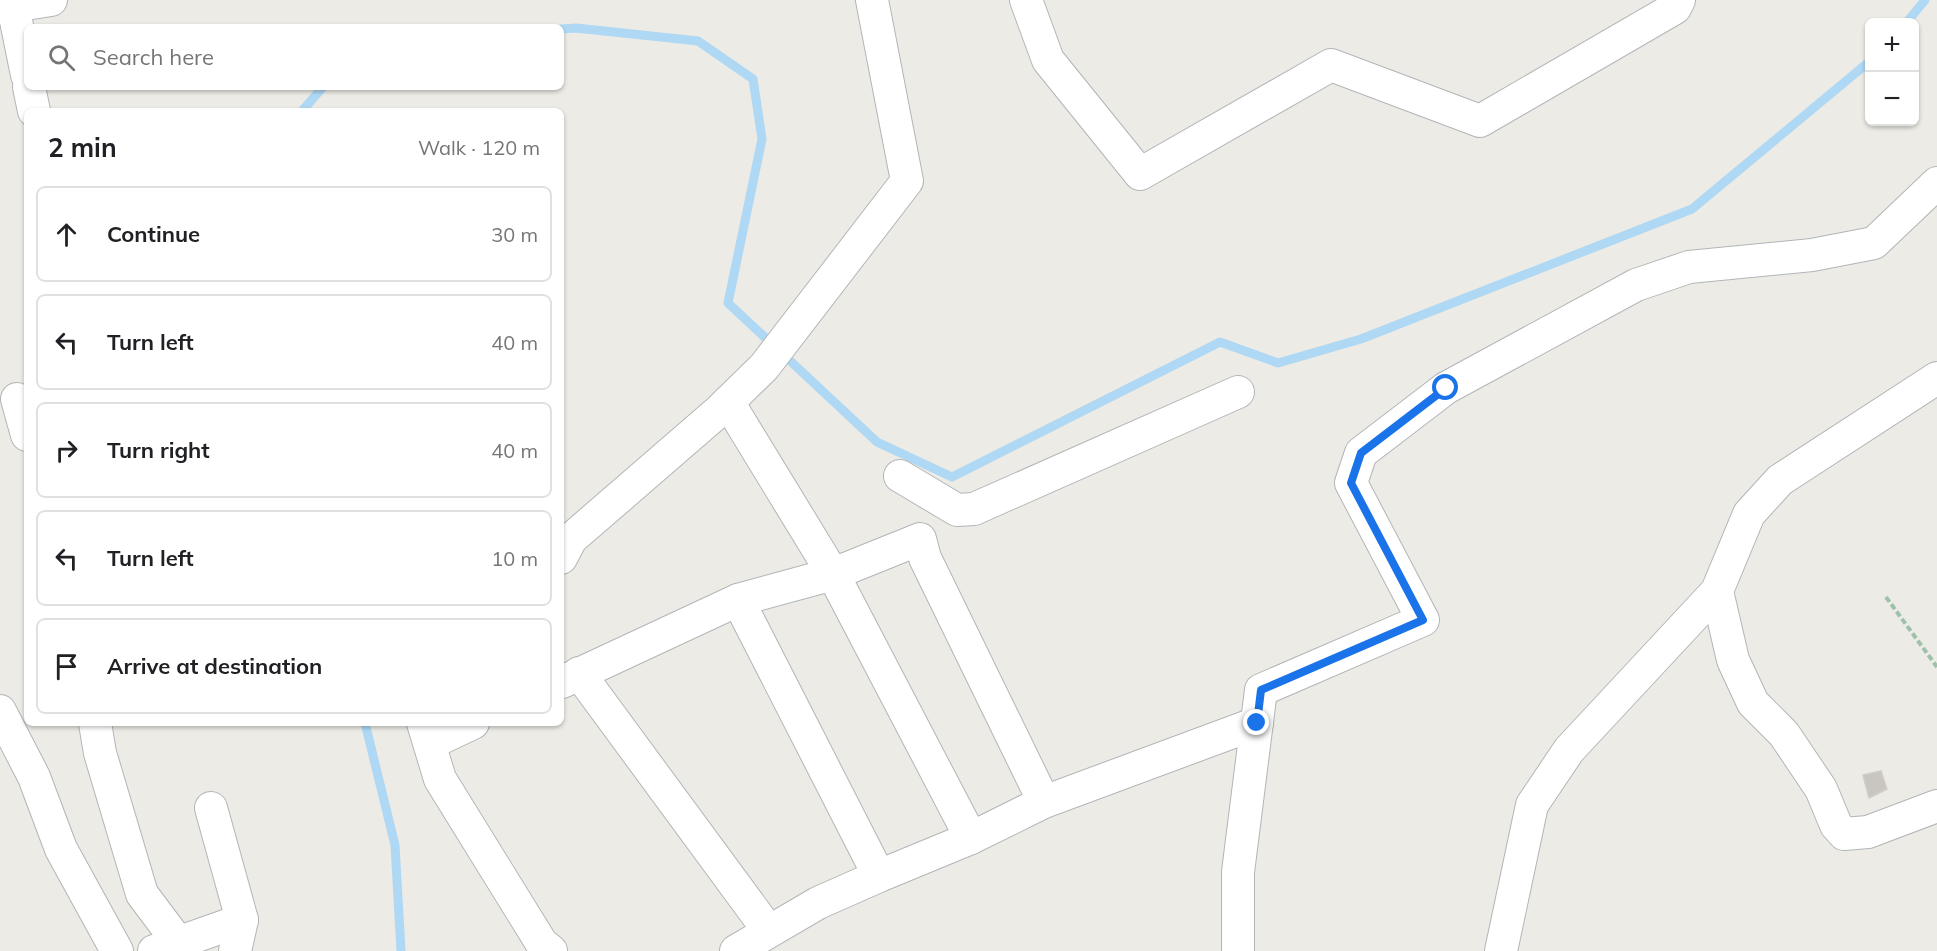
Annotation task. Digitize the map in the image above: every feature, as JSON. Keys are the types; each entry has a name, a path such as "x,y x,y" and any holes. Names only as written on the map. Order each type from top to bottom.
{"street":[{"path":"24,65 6,7 51,0"},
{"path":"564,552 571,539 728,402 764,367 907,181 872,0"},
{"path":"1026,0 1048,60 1140,174 1331,64 1480,121 1675,8 1679,0"},
{"path":"30,90 33,108"},
{"path":"1238,951 1238,872 1261,690 1423,620 1351,483 1361,453 1446,388 1636,285 1689,267 1812,255 1874,243 1937,183"},
{"path":"1501,951 1532,805 1569,750 1717,591 1749,514 1780,480 1937,378"},
{"path":"900,476 957,510 974,509 1238,393"},
{"path":"728,402 833,574 971,838"},
{"path":"768,930 570,678 738,600 833,574 920,539 957,510"},
{"path":"920,539 925,558 1044,802"},
{"path":"1717,591 1733,660 1753,703 1784,734 1821,789 1836,825 1844,834 1868,832 1937,806"},
{"path":"738,600 879,876"},
{"path":"0,711 34,777 61,849 117,951"},
{"path":"736,951 768,930 818,903 971,838 1044,802 1257,723"},
{"path":"96,726 100,753 142,894 166,947 242,920"},
{"path":"459,726 427,733 440,779 542,944 550,951"},
{"path":"211,808 242,920 235,951"}],"path":[{"path":"1886,597 1935,661 1937,667"}],"building":[{"path":"1881,771 1887,789 1869,798 1863,775"}],"waterway":[{"path":"1910,18 1925,0"},
{"path":"564,29 576,28 698,41 753,79 762,139 728,303 877,442 952,477 1220,342 1278,363 1361,339 1692,209 1865,65"},
{"path":"305,108 320,90"},
{"path":"366,726 395,845 401,951"}],"route":[{"path":"1257,723 1261,690 1423,620 1351,483 1361,453 1446,388"}]}
